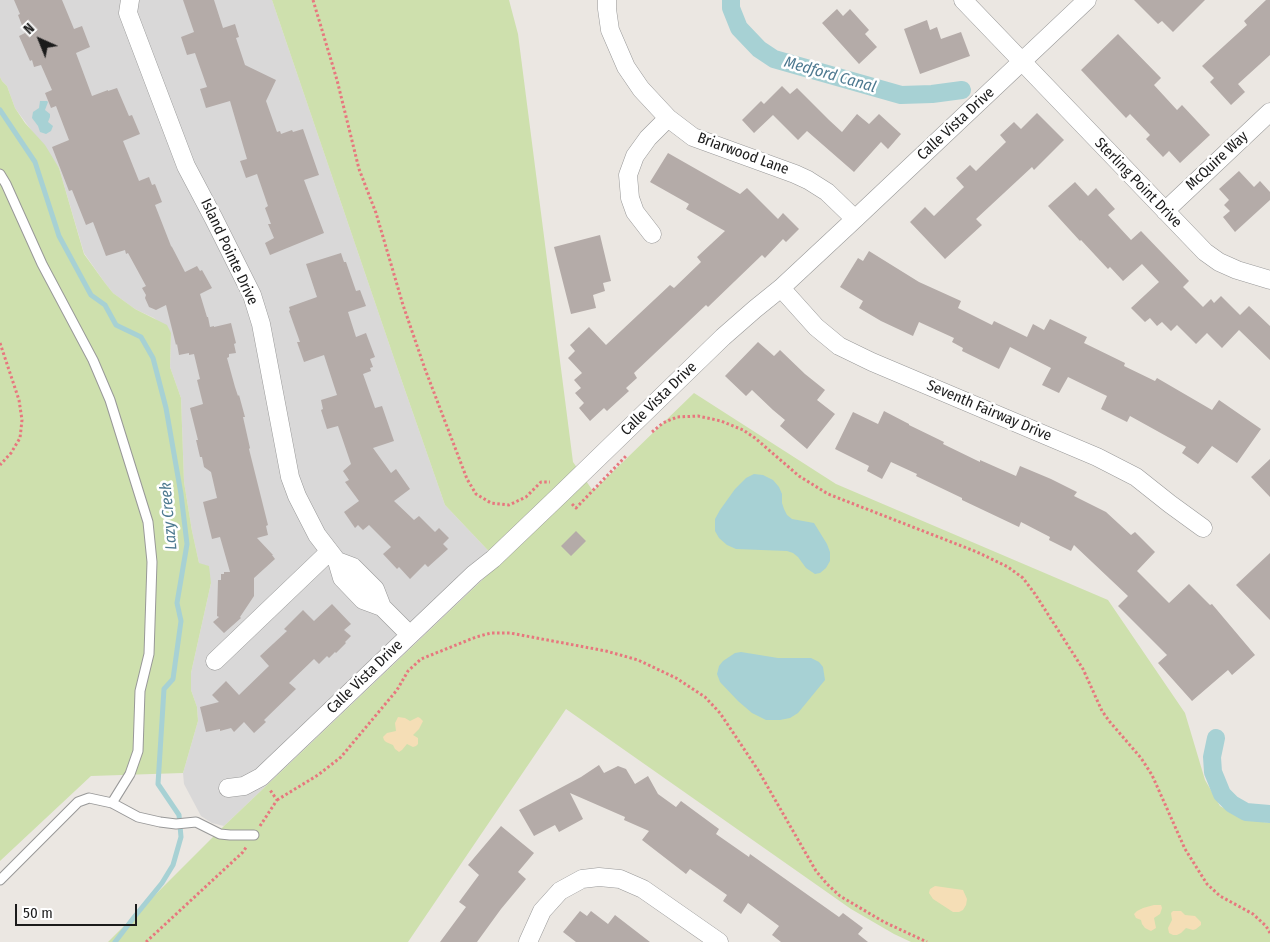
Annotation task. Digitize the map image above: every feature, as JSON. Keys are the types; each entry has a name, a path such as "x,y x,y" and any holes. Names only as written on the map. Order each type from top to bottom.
{"street":[{"name":"Island Pointe Drive","path":"114,0 129,6 186,166 252,295 261,324 290,477 306,516 333,557 353,567 363,577 374,589 382,607 410,635"},
{"name":"Briarwood Lane","path":"607,0 610,30 626,68 641,89 668,118 693,137 808,180 827,192 855,219"},
{"name":"Sterling Point Drive","path":"963,0 1206,252 1219,262 1237,270 1270,280"},
{"name":"Calle Vista Drive","path":"228,788 244,786 261,777 474,574 493,559 562,494 724,337 855,219 1087,0"},
{"name":"McQuire Way","path":"1165,211 1270,112"},
{"path":"652,234 635,212 630,198 628,175 635,156 648,138 668,118"},
{"name":"Seventh Fairway Drive","path":"780,288 816,327 839,346 872,362 1097,457 1136,477 1203,528"},
{"path":"215,661 333,557"},
{"path":"528,942 542,911 560,890 582,879 599,877 620,879 643,889 720,942"}],"lane":[{"path":"0,174 42,264 93,360 110,400 148,522 152,562 149,654 140,691 138,751 130,774 112,803"},
{"path":"0,880 78,802 90,798 112,803 138,817 160,822 186,824 196,822 220,834 254,835"}],"path":[{"path":"312,0 337,80 359,169 376,213 403,305 467,479 476,494 490,504 509,505 526,497 542,482 549,481 576,508 628,455"},
{"path":"0,343 19,400 22,420 20,438 11,453 0,465"},
{"path":"648,435 663,423 677,417 698,416 721,420 755,438 799,476 828,494 977,552 1023,578 1083,669 1102,711 1141,758 1152,775 1185,849 1207,884 1220,896 1253,914 1270,932"},
{"path":"146,942 243,852 277,800 318,775 341,757 397,690 408,671 421,660 476,636 491,633 510,633 606,651 638,660 676,678 705,697 720,713 752,762 816,871 827,884 840,896 884,922 927,942"},
{"path":"261,777 277,800"}],"shaded area":[{"path":"0,0 272,0 445,505 500,563 224,826 212,823 201,816 184,784 183,773 198,721 197,707 191,690 191,673 211,583 199,563 184,482 181,398 170,367 171,333 154,318 135,309 113,293 84,253 59,168 15,108 7,86 0,77"}],"green space":[{"path":"272,0 509,0 518,34 573,462 593,491 694,393 836,484 1108,600 1185,713 1205,780 1220,806 1243,819 1270,823 1270,942 911,942 851,909 566,709 408,942 108,942 224,826 500,563 445,505"},
{"path":"0,77 7,86 15,108 25,123 45,145 59,168 84,254 113,293 135,309 167,325 171,333 170,367 181,398 184,482 199,563 209,566 211,583 191,673 191,690 197,707 198,721 183,773 91,776 0,861"}],"sand":[{"path":"398,717 410,721 418,717 423,721 413,735 418,738 418,744 413,747 407,744 399,752 393,745 386,742 383,737 387,733 396,731 395,723"},
{"path":"935,886 963,890 967,899 963,910 953,912 933,899 929,893 930,889"},
{"path":"1161,905 1162,908 1160,914 1154,918 1156,928 1151,931 1145,928 1141,920 1136,918 1134,914 1143,908"},
{"path":"1173,911 1181,911 1185,915 1195,916 1201,922 1201,925 1193,930 1186,928 1177,935 1169,933 1168,928 1172,920 1171,913"}],"water":[{"path":"40,101 48,102 45,110 50,114 48,122 53,126 51,131 46,134 40,132 32,118 33,112 39,108"},
{"path":"754,474 763,475 773,480 779,487 782,494 782,503 787,515 792,519 814,523 830,552 830,561 820,573 815,574 806,568 793,553 787,551 736,549 727,545 719,538 715,531 715,519 735,489 746,478"},
{"path":"741,652 778,658 811,658 819,662 823,667 825,680 798,713 790,718 766,720 752,713 738,701 720,682 717,674 719,666 723,661 735,653"}],"building":[{"path":"14,0 62,0 74,29 82,26 90,47 76,53 92,96 117,88 129,116 132,115 140,134 123,141 139,181 149,177 152,185 155,184 162,202 155,205 171,246 185,272 197,266 200,271 202,270 212,288 200,294 210,327 231,323 236,343 234,344 236,353 229,354 227,358 245,417 243,417 249,449 268,525 266,526 268,535 257,538 275,559 254,578 254,596 241,618 224,633 213,622 219,617 217,616 218,580 221,580 221,574 224,574 224,572 230,572 220,537 212,539 203,502 217,498 211,472 204,467 202,457 200,457 190,408 203,404 197,380 200,379 194,354 179,355 166,305 156,310 149,307 142,288 146,286 128,253 126,254 125,250 106,256 93,222 86,225 72,190 69,191 52,147 69,140 56,106 51,108 45,93 52,90 41,65 34,67 19,36 25,33"},
{"path":"183,0 214,0 223,28 235,24 239,37 236,38 245,65 276,80 266,101 277,132 280,131 281,134 303,129 319,175 304,180 324,233 270,255 265,243 274,238 268,224 271,224 265,208 268,206 257,174 246,178 240,161 247,159 230,101 206,108 200,89 207,87 195,53 187,55 181,37 194,32"},
{"path":"1134,0 1205,0 1173,32 1162,21 1158,24"},
{"path":"1266,0 1270,0 1270,55 1238,84 1245,92 1231,105 1210,82 1214,78 1202,66 1247,25 1244,21"},
{"path":"837,9 843,16 850,9 869,30 865,34 877,47 859,64 822,23"},
{"path":"927,20 930,30 937,27 941,39 961,32 970,56 920,74 904,29"},
{"path":"1118,34 1161,78 1154,85 1177,110 1182,105 1210,135 1180,163 1169,151 1163,157 1146,139 1150,135 1130,114 1126,118 1081,70"},
{"path":"782,86 790,94 797,88 842,132 857,114 869,124 879,114 901,134 888,149 881,142 854,172 807,131 798,140 773,115 754,133 742,120 761,101 764,104"},
{"path":"1037,113 1064,140 1034,170 1032,167 976,219 982,225 945,259 910,222 925,207 934,216 964,187 956,178 970,165 976,171 1006,142 1000,135 1014,122 1021,129"},
{"path":"668,153 740,194 747,188 778,219 783,213 799,229 786,242 783,239 765,258 762,255 708,307 706,305 634,373 637,378 626,388 629,391 607,411 604,408 590,421 579,408 584,403 575,393 581,388 574,380 582,373 568,358 575,351 570,345 589,327 606,345 670,285 674,288 701,262 697,257 725,231 686,209 689,204 650,182"},
{"path":"1239,171 1254,187 1260,181 1270,192 1270,200 1235,232 1223,217 1230,211 1224,205 1229,200 1219,189"},
{"path":"1075,182 1088,196 1096,188 1115,209 1108,215 1131,240 1141,231 1189,281 1183,287 1203,307 1211,299 1214,303 1221,296 1240,315 1249,306 1270,326 1270,360 1239,330 1222,348 1207,333 1196,344 1177,325 1171,331 1162,322 1157,326 1150,318 1145,322 1131,308 1159,282 1142,264 1123,281 1080,241 1048,206"},
{"path":"600,235 611,281 603,283 605,291 593,295 596,308 571,314 554,247"},
{"path":"869,251 919,282 961,301 958,308 992,325 994,321 1027,337 1033,324 1044,330 1050,319 1087,337 1084,343 1125,363 1124,366 1155,381 1157,378 1212,410 1219,400 1261,429 1237,463 1212,446 1198,464 1182,453 1186,447 1130,416 1127,422 1101,409 1107,396 1068,377 1059,393 1042,385 1051,368 1010,347 999,369 962,351 963,348 952,342 954,338 919,322 913,336 859,308 863,301 840,287 858,258 863,261"},
{"path":"341,253 356,291 360,290 366,306 348,312 356,337 366,333 375,357 370,359 373,367 370,368 371,371 363,374 375,408 382,406 394,441 373,448 391,473 396,469 410,489 394,501 414,520 419,516 435,532 439,528 449,538 443,544 448,549 428,567 425,564 410,579 383,554 391,547 369,525 363,530 358,525 355,528 344,512 359,501 345,482 349,480 343,471 351,464 338,426 327,429 321,410 323,409 321,400 337,395 324,355 304,362 297,342 300,342 289,311 289,307 317,297 306,264"},
{"path":"758,342 774,356 780,350 825,390 817,400 835,414 807,449 780,426 785,420 752,390 746,396 725,376"},
{"path":"884,411 980,462 980,460 1016,476 1020,466 1077,492 1074,496 1106,512 1131,535 1135,532 1155,552 1137,571 1169,603 1189,584 1210,605 1212,604 1255,655 1232,675 1228,670 1192,701 1158,663 1167,655 1118,606 1128,596 1074,545 1071,551 1049,540 1050,537 1021,522 1019,527 962,500 962,498 891,462 882,479 867,471 869,466 835,449 853,412 878,424"},
{"path":"1270,459 1270,497 1251,477"},
{"path":"576,531 586,541 571,556 561,546"},
{"path":"1270,553 1270,620 1236,585"},
{"path":"332,604 351,624 344,630 351,636 346,643 336,653 329,658 327,656 319,664 314,659 289,683 296,689 264,720 266,722 254,733 244,722 234,732 231,728 206,732 200,707 219,702 212,695 226,681 239,695 269,666 260,656 287,631 284,629 303,610 314,621"},
{"path":"599,765 604,773 618,766 626,769 635,784 648,776 658,794 676,807 681,801 719,829 716,834 749,857 750,854 839,917 843,913 863,928 858,934 868,942 781,942 772,935 779,926 748,903 741,914 723,901 727,895 690,869 686,874 642,840 649,831 624,820 625,817 570,793 583,819 559,832 555,825 534,836 519,810 581,777"},
{"path":"501,826 534,853 518,872 526,879 477,942 440,942 466,907 459,902 479,875 468,865"},
{"path":"580,911 587,916 591,911 608,924 615,915 650,942 576,942 563,932"}],"waterway":[{"name":"Medford Canal","path":"731,0 731,8 739,28 759,49 774,59 901,95 932,94 962,90"},
{"name":"Lazy Creek","path":"0,110 35,162 59,236 91,295 105,305 116,325 141,337 153,358 166,408 181,494 187,544 177,603 181,621 173,679 164,689 158,784 179,815 181,837 173,865 162,883 115,942"},
{"name":"Medford Canal","path":"1216,738 1212,757 1213,772 1222,794 1232,804 1246,812 1270,814"}]}
